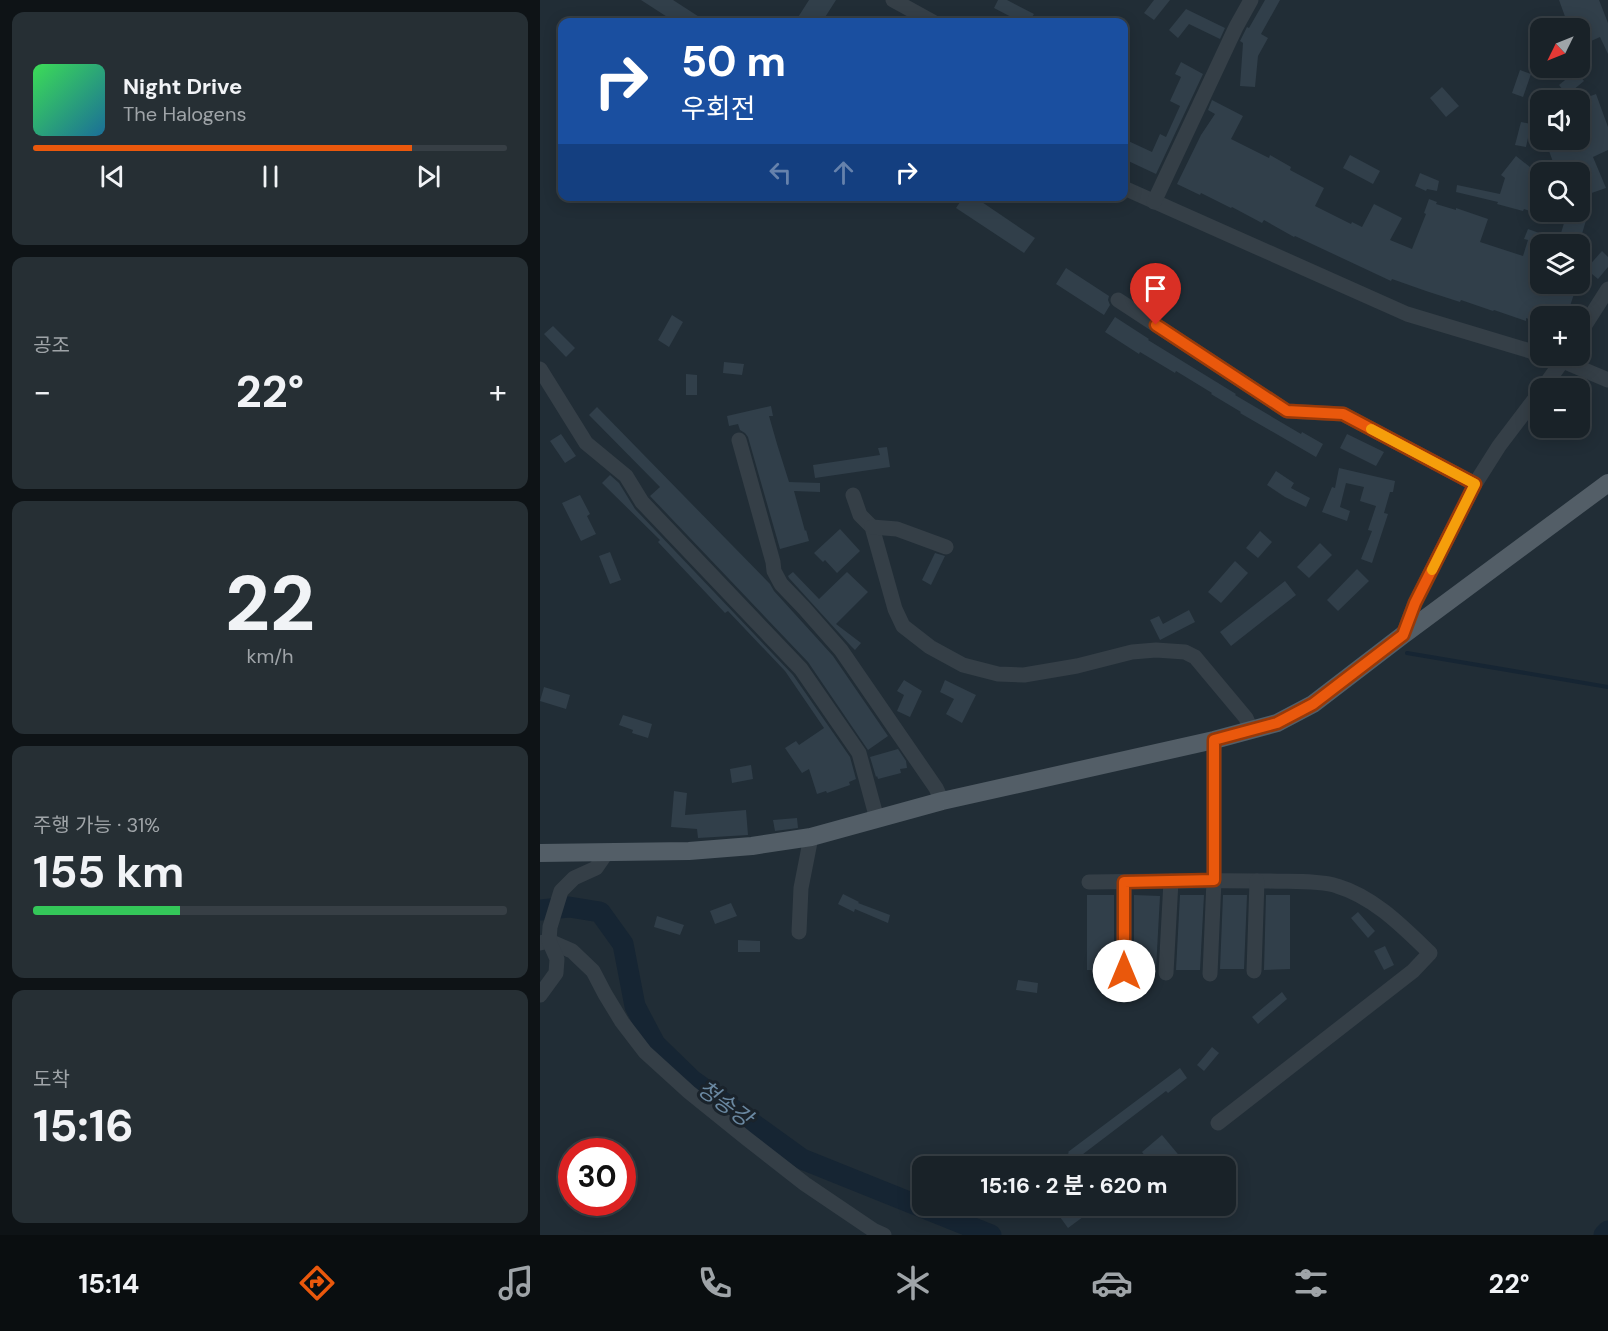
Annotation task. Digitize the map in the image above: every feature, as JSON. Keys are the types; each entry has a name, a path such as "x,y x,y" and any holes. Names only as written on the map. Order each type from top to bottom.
{"main road":[{"path":"540,853 689,851 752,846 811,837 942,801 1214,740 1277,723 1313,704 1608,483"}],"street":[{"path":"893,0 926,18"},
{"path":"1154,202 1236,27 1251,0"},
{"path":"1128,190 1407,314 1530,351"},
{"path":"1590,317 1608,289"},
{"path":"1118,300 1287,411 1343,414 1475,484"},
{"path":"1580,366 1608,380"},
{"path":"540,369 586,443 626,476 642,502 801,669 859,753 877,819"},
{"path":"1403,635 1415,603 1475,484 1498,446 1530,405"},
{"path":"739,440 774,570 781,584 840,650 906,743 942,801"},
{"path":"853,495 860,515 872,527 895,609 903,626 930,647 963,665 998,674 1024,675 1077,666 1132,652 1156,650 1185,652 1195,657 1246,718 1251,730"},
{"path":"872,527 897,529 946,547"},
{"path":"1210,974 1214,880 1214,740"},
{"path":"799,932 801,888 811,837"},
{"path":"545,942 561,891 574,878 596,868 607,852"},
{"path":"1089,882 1214,880 1336,885 1358,895 1394,920 1430,953 1413,971 1218,1123"},
{"path":"1166,973 1171,881"},
{"path":"1254,972 1257,881"},
{"path":"1124,882 1124,971"},
{"path":"540,995 556,973 557,959 545,942"},
{"path":"545,942 572,951 593,970 622,1022 645,1052 689,1092 805,1184 884,1235"}],"building":[{"path":"641,0 673,0 701,18 669,18"},
{"path":"809,0 836,0 825,18 798,18"},
{"path":"998,0 1007,0 1034,14 1032,18 1013,18 994,8"},
{"path":"1154,0 1170,0 1154,20 1144,13"},
{"path":"1265,0 1280,0 1261,34 1268,38 1258,56 1255,87 1240,86 1243,43 1240,41"},
{"path":"1559,0 1599,0 1608,23 1608,54 1600,37 1590,42 1590,18 1566,18"},
{"path":"1186,9 1225,28 1220,39 1189,24 1178,38 1169,30"},
{"path":"1181,62 1203,74 1156,174 1128,161 1128,141 1152,152 1160,134 1166,137 1180,106 1170,101 1181,77 1175,74"},
{"path":"1520,70 1530,74 1523,97 1512,93"},
{"path":"1568,78 1582,78 1584,81 1573,90 1563,90 1559,85"},
{"path":"1442,87 1459,106 1446,117 1430,98"},
{"path":"1596,94 1608,127 1608,150 1593,157 1606,188 1590,194 1590,162 1553,162 1549,151 1590,150 1590,96"},
{"path":"1212,100 1243,116 1231,139 1269,158 1270,155 1291,167 1290,170 1324,188 1315,206 1362,227 1374,204 1402,218 1390,240 1412,249 1426,214 1424,213 1429,199 1437,202 1436,204 1488,219 1480,242 1523,256 1528,240 1524,239 1528,229 1542,234 1530,234 1530,294 1574,294 1570,306 1530,306 1530,319 1526,318 1526,321 1392,279 1391,281 1294,237 1264,220 1262,223 1232,207 1177,184 1201,135 1215,114 1208,110"},
{"path":"1521,122 1530,124 1526,147 1515,145"},
{"path":"1350,155 1380,171 1373,184 1343,168"},
{"path":"1516,156 1530,167 1530,211 1456,192 1457,185 1500,194 1505,178 1501,175"},
{"path":"1420,173 1439,181 1437,191 1427,189 1426,191 1415,186"},
{"path":"961,201 980,201 1035,238 1024,253 956,208"},
{"path":"1561,222 1586,222 1582,234 1561,234 1564,223"},
{"path":"1602,251 1608,257 1608,267 1598,279 1590,272 1590,264"},
{"path":"1066,268 1109,296 1110,305 1104,315 1056,284"},
{"path":"672,315 683,322 669,347 658,340"},
{"path":"1115,317 1235,395 1301,434 1302,432 1323,444 1316,457 1240,413 1176,371 1175,373 1140,352 1139,354 1105,332"},
{"path":"553,326 575,348 566,357 544,334"},
{"path":"724,362 744,364 742,375 723,373"},
{"path":"686,374 697,375 697,395 686,395"},
{"path":"771,406 773,416 769,416 789,482 820,483 820,492 794,491 809,541 780,549 748,437 740,430 738,424 729,426 727,416"},
{"path":"597,407 770,584 833,656 888,736 868,750 808,662 650,496 660,487 589,415"},
{"path":"561,434 576,456 565,463 550,441"},
{"path":"1347,434 1384,452 1376,466 1340,448"},
{"path":"887,447 890,467 815,478 813,465 880,455 878,448"},
{"path":"1339,468 1395,481 1384,513 1388,514 1372,563 1361,559 1372,531 1368,530 1376,506 1360,501 1364,487 1346,483 1340,507 1350,511 1347,521 1322,512 1332,487 1335,488"},
{"path":"1276,471 1294,483 1291,488 1310,498 1306,507 1267,485"},
{"path":"610,475 619,483 635,509 793,675 850,757 856,779 849,782 850,785 817,794 809,769 802,773 785,748 796,741 799,745 824,728 785,671 728,611 725,613 658,542 660,540 602,483"},
{"path":"580,495 590,514 587,516 596,534 581,541 562,503"},
{"path":"840,529 860,551 837,573 825,560 823,562 814,553"},
{"path":"1260,531 1272,542 1258,558 1246,548"},
{"path":"1320,543 1332,555 1309,578 1297,567"},
{"path":"610,552 621,580 610,584 599,556"},
{"path":"935,553 945,556 931,585 922,580"},
{"path":"1235,561 1248,573 1221,603 1208,592"},
{"path":"1357,569 1369,581 1338,611 1327,600"},
{"path":"793,572 819,599 847,572 868,592 836,624 861,643 855,650 789,578 788,576"},
{"path":"1285,581 1296,595 1231,646 1220,632"},
{"path":"1189,610 1195,622 1160,640 1150,620 1159,616 1163,624"},
{"path":"904,680 922,691 910,717 897,711 904,695 897,691"},
{"path":"945,680 976,695 962,723 946,714 954,699 940,692"},
{"path":"544,687 570,695 566,709 540,701"},
{"path":"623,715 652,724 648,738 632,733 633,730 619,725"},
{"path":"898,749 906,761 907,768 900,769 901,773 878,779 870,757"},
{"path":"751,765 753,779 732,783 730,769"},
{"path":"674,791 687,793 685,815 746,810 748,835 698,838 697,829 671,827"},
{"path":"797,818 798,828 775,831 773,820"},
{"path":"843,894 858,903 890,915 888,923 838,904"},
{"path":"1087,895 1114,895 1114,970 1087,970"},
{"path":"1134,895 1160,896 1156,969 1134,969"},
{"path":"1180,895 1204,895 1200,970 1176,970"},
{"path":"1223,895 1247,895 1244,969 1220,969"},
{"path":"1266,895 1290,895 1290,969 1264,970"},
{"path":"731,903 737,916 715,924 710,911"},
{"path":"1358,912 1375,931 1368,938 1351,918"},
{"path":"657,916 684,925 680,935 654,927"},
{"path":"738,940 760,941 760,952 738,952"},
{"path":"1385,946 1394,965 1384,970 1374,951"},
{"path":"1018,980 1038,983 1037,993 1016,990"},
{"path":"1282,992 1287,999 1258,1024 1252,1017"},
{"path":"1212,1047 1219,1053 1204,1071 1197,1065"},
{"path":"1180,1068 1187,1078 1168,1093 1166,1091 1080,1156 1064,1156"},
{"path":"1162,1135 1180,1156 1145,1156 1142,1152"},
{"path":"1059,1216 1084,1216 1068,1228"}],"waterway":[{"path":"1407,653 1608,687"},
{"name":"청송강","path":"540,910 569,907 600,912 623,944 635,1006 655,1044 692,1080 802,1159 991,1235"},
{"name":"청송강","path":"1604,1235 1608,1231"}],"slow traffic":[{"path":"1371,429 1475,484 1432,570"}],"route":[{"path":"1124,971 1124,882 1214,880 1214,740 1277,723 1313,704 1403,635 1415,603 1475,484 1343,414 1287,411 1156,325"}]}
